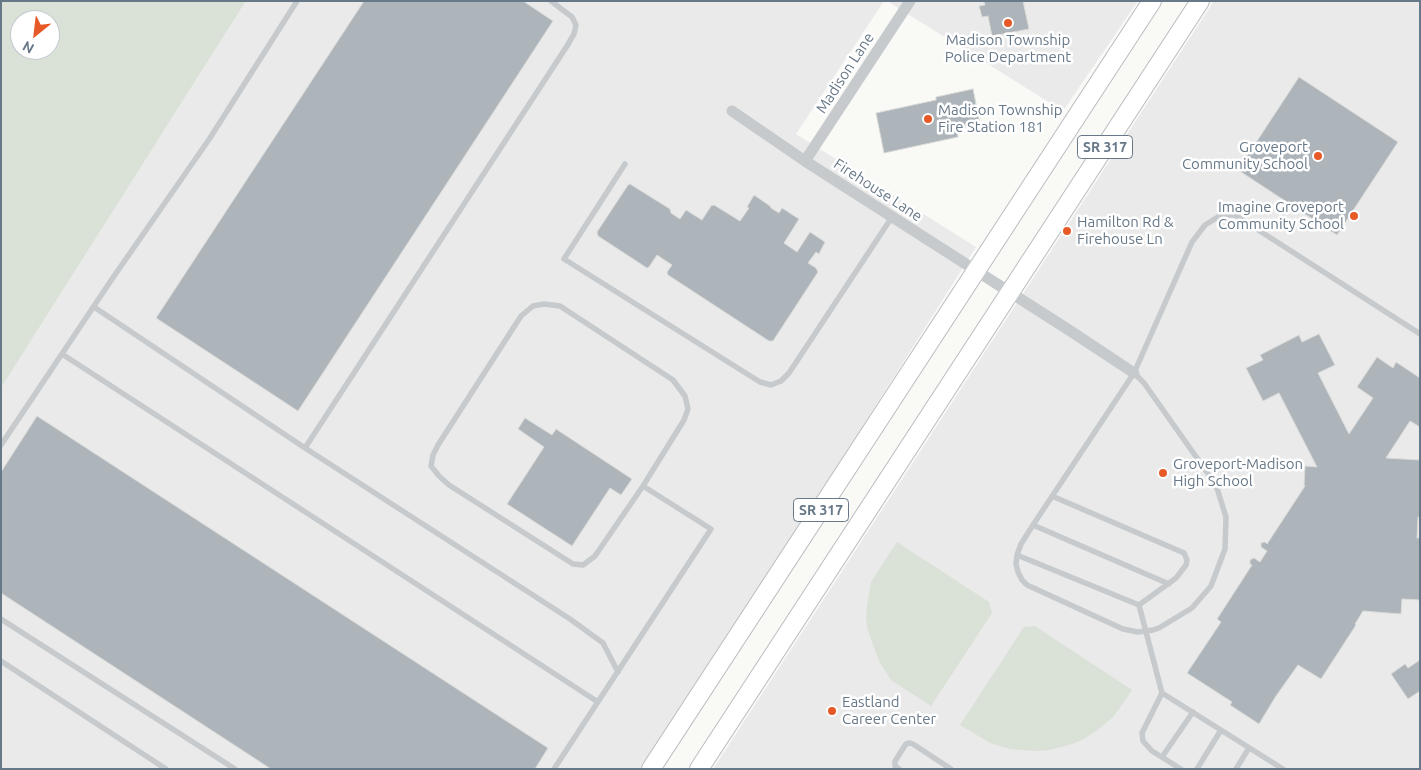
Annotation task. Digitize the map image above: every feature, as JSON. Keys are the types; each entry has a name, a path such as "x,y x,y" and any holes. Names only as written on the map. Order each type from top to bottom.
{"main road":[{"name":"SR 317","path":"651,769 1152,1"},
{"name":"SR 317","path":"699,769 1200,1"}],"street":[{"name":"Madison Lane","path":"805,160 910,1"},
{"name":"Firehouse Lane","path":"732,111 1134,373"}],"lane":[{"path":"1,445 210,138 296,1"},
{"path":"305,448 574,34 576,25 572,17 551,1"},
{"path":"625,164 564,258 760,382 771,385 781,381 789,373 892,217"},
{"path":"1134,373 1144,382 1216,484 1226,517 1225,550 1211,586 1192,608 1159,628 1145,631 1123,629 1027,585 1018,572 1016,564 1017,555 1021,544 1033,525 1134,373 1192,242 1205,225 1221,215 1235,215 1420,334"},
{"path":"544,304 560,306 673,380 685,396 688,410 684,420 643,486 595,556 583,565 573,564 449,485 431,466 438,444 521,316 533,306 544,304"},
{"path":"94,307 305,448 570,619 602,643 618,672"},
{"path":"62,354 598,702"},
{"path":"554,769 711,530 643,486"},
{"path":"1052,496 1184,553 1187,557 1186,565 1176,578 1139,605"},
{"path":"1033,525 1169,584"},
{"path":"1017,555 1139,605"},
{"path":"1139,605 1162,692 1142,733 1143,741 1152,751 1180,769"},
{"path":"1,619 235,769"},
{"path":"1,661 166,769"},
{"path":"1162,692 1279,768"},
{"path":"1162,757 1193,712"},
{"path":"1197,769 1221,730"},
{"path":"899,769 895,766 895,761 906,744 910,743 951,769"},
{"path":"1236,769 1250,748"}],"shaded area":[{"path":"1,1 246,1 1,388"},
{"path":"246,1 884,1 796,134 976,247 646,769 1,769 1,388"},
{"path":"887,1 1138,1 1063,111"},
{"name":"Groveport-Madison High School","path":"1214,1 1420,1 1420,769 713,769"},
{"path":"897,542 989,602 992,613 931,706 891,680 879,661 868,631 866,618 871,582"},
{"path":"1035,626 1132,690 1113,717 1084,739 1050,750 1010,749 990,743 960,725 1024,627"}],"building":[{"path":"364,1 523,1 553,21 298,411 156,318"},
{"name":"Madison Township Police Department","path":"984,1 1023,1 1029,29 992,36 988,16 982,17 979,6 985,5"},
{"name":"Groveport Community School","path":"1299,77 1398,142 1337,235 1238,170"},
{"name":"Madison Township Fire Station 181","path":"973,89 980,124 957,129 958,137 884,153 876,113 936,100 936,97"},
{"path":"630,184 670,209 671,213 680,219 686,210 702,220 711,206 714,205 740,221 749,208 747,207 754,195 779,213 782,208 799,219 784,243 797,252 810,232 825,242 819,254 816,252 808,263 816,268 818,272 773,341 769,341 668,275 667,272 672,265 657,255 647,268 598,236 597,232"},
{"path":"1319,334 1335,365 1318,373 1349,434 1373,398 1357,387 1377,357 1393,368 1396,362 1420,378 1420,427 1410,421 1386,458 1420,460 1420,517 1418,517 1417,538 1420,538 1420,600 1402,599 1401,614 1363,611 1321,679 1298,665 1259,724 1230,705 1232,702 1187,673 1221,622 1217,619 1252,565 1250,560 1254,558 1260,562 1267,551 1261,547 1261,543 1265,542 1267,544 1305,486 1305,466 1317,467 1279,393 1263,401 1246,368 1263,360 1260,355 1299,335 1302,342"},
{"path":"37,416 548,748 535,769 271,769 1,593 1,472"},
{"path":"525,418 552,435 556,429 632,479 621,495 610,488 572,546 507,504 544,447 518,429"},
{"path":"1420,660 1420,691 1408,699 1391,674 1405,664 1408,668"}],"place":[{"name":"Madison Township Police Department","path":"1008,23"},
{"name":"Madison Township Fire Station 181","path":"928,119"},
{"name":"Groveport Community School","path":"1318,156"},
{"name":"Imagine Groveport Community School","path":"1354,216"},
{"name":"Hamilton Rd & Firehouse Ln","path":"1067,231"},
{"name":"Groveport-Madison High School","path":"1163,473"},
{"name":"Eastland Career Center","path":"832,711"}]}
